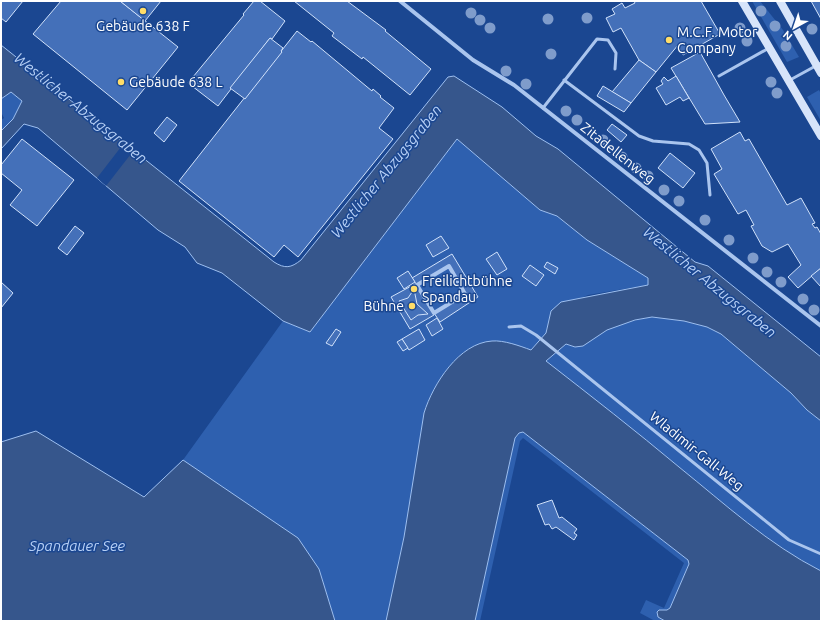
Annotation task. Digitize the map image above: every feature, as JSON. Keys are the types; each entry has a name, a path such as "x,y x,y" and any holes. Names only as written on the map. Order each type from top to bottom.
{"main road":[{"path":"742,1 821,136"},
{"path":"780,1 820,67"}],"street":[{"name":"Zitadellenweg","path":"400,1 473,60 514,86 543,108 821,326"},
{"path":"449,266 466,294 434,313 417,285 449,266"}],"lane":[{"path":"543,108 597,39 608,40 616,53 614,69"},
{"path":"719,76 769,48"},
{"path":"788,81 820,67"},
{"path":"564,80 639,136 653,141 690,144 699,150 707,163 710,195"},
{"name":"Wladimir-Gall-Weg","path":"509,327 521,326 536,335 789,540 821,554"}],"shaded area":[{"path":"752,1 760,1 783,30 799,57 787,62"},
{"path":"819,90 821,94 821,121 807,97"},
{"path":"11,92 22,101 13,119 1,131 1,120 4,118 1,112 1,99"},
{"path":"457,139 540,210 557,216 587,240 648,278 648,285 588,295 551,311 546,333 531,350 492,341 404,537 386,621 335,621 319,569 183,460 283,321 310,332"},
{"path":"652,317 684,321 707,327 721,334 791,393 807,410 821,421 821,571 783,549 747,523 646,440 546,361 566,344 575,347 579,346 600,333 612,328 632,321"},
{"path":"523,432 688,560 689,564 670,608 658,617 665,621 655,621 640,613 646,600 664,608 684,563 523,438 520,441 480,621 475,621 515,438 519,433"}],"water":[{"name":"Westlicher Abzugsgraben","path":"1,45 274,262 285,267 294,265 301,260 448,77 454,76 502,107 536,136 558,149 695,262 708,266 821,357 821,421 807,410 791,393 721,334 707,327 684,321 652,317 635,320 607,330 583,346 575,347 566,344 546,361 630,427 747,523 783,549 821,571 821,621 665,621 658,617 657,612 659,610 667,610 670,608 689,564 688,560 523,432 519,433 515,438 475,621 386,621 404,537 424,413 434,390 449,367 458,357 480,343 492,341 507,342 531,350 546,333 551,311 561,302 648,285 648,278 587,240 557,216 540,210 457,139 310,332 283,321 222,273 197,263 185,247 158,230 38,128 24,124 1,149 1,131 13,119 22,101 11,92 1,99"},
{"name":"Spandauer See","path":"36,431 144,497 183,460 298,538 319,569 335,621 1,621 1,442"}],"pier":[{"path":"124,143 134,150 106,186 97,178"}],"building":[{"path":"1,1 23,1 6,22 1,18"},
{"name":"Gebäude 638 L","path":"61,1 120,1 178,47 127,110 33,34"},
{"name":"Gebäude 638 F","path":"120,1 161,1 145,21"},
{"path":"254,1 260,1 285,21 272,39 270,38 218,106 188,83"},
{"path":"294,1 347,1 386,30 385,31 431,69 410,95 363,57 362,59 332,36 334,33"},
{"name":"M.C.F. Motor Company","path":"634,1 701,1 720,34 683,55 678,45 656,72 639,60 621,28 613,32 606,18 615,14 612,9 622,3 625,8 635,3"},
{"path":"811,1 821,1 821,19"},
{"path":"297,31 311,42 312,41 372,91 373,89 381,96 380,97 394,108 379,128 393,139 298,257 284,245 274,257 179,181"},
{"path":"270,38 283,48 281,51 282,52 245,99 230,88"},
{"path":"700,52 740,122 705,124 671,68"},
{"path":"639,60 656,72 631,103 612,92"},
{"path":"676,76 689,98 683,101 680,97 666,105 656,88 663,84 661,81 664,77 668,81"},
{"path":"603,86 631,103 624,112 597,96"},
{"path":"167,117 177,125 164,142 154,133"},
{"path":"612,124 627,135 621,142 607,130"},
{"path":"740,132 745,141 749,139 787,205 801,198 815,223 812,224 815,228 817,227 821,234 821,268 798,288 788,277 801,265 788,244 772,252 762,246 751,226 754,225 746,210 738,214 714,174 722,169 711,149"},
{"path":"22,139 74,180 37,226 10,205 22,190 1,173 1,165"},
{"path":"670,153 695,173 683,188 658,168"},
{"path":"75,226 84,233 67,255 58,248"},
{"path":"441,236 449,248 433,257 426,245"},
{"path":"497,252 507,269 497,275 486,259"},
{"path":"452,254 478,297 440,322 434,313 465,294 449,266 417,285 412,278"},
{"path":"547,262 558,268 555,274 544,267"},
{"path":"530,265 544,275 536,286 522,276"},
{"path":"821,268 821,287 811,276"},
{"path":"408,271 415,282 404,289 397,278"},
{"path":"1,282 13,293 1,308"},
{"name":"Bühne","path":"415,284 434,315 410,329 391,297"},
{"path":"414,289 417,304 428,314 418,315 411,320 399,301 408,298"},
{"path":"437,318 443,329 432,336 426,325"},
{"path":"336,329 341,332 332,346 326,343"},
{"path":"419,329 425,340 409,350 402,339"},
{"path":"402,339 408,348 403,351 397,342"},
{"path":"552,500 559,518 562,517 577,529 574,533 577,535 574,540 556,527 552,529 549,524 545,525 537,505"}],"place":[{"name":"Gebäude 638 F","path":"143,11"},
{"name":"M.C.F. Motor Company","path":"669,40"},
{"name":"Gebäude 638 L","path":"121,82"},
{"name":"Freilichtbühne Spandau","path":"414,289"},
{"name":"Bühne","path":"412,306"}]}
